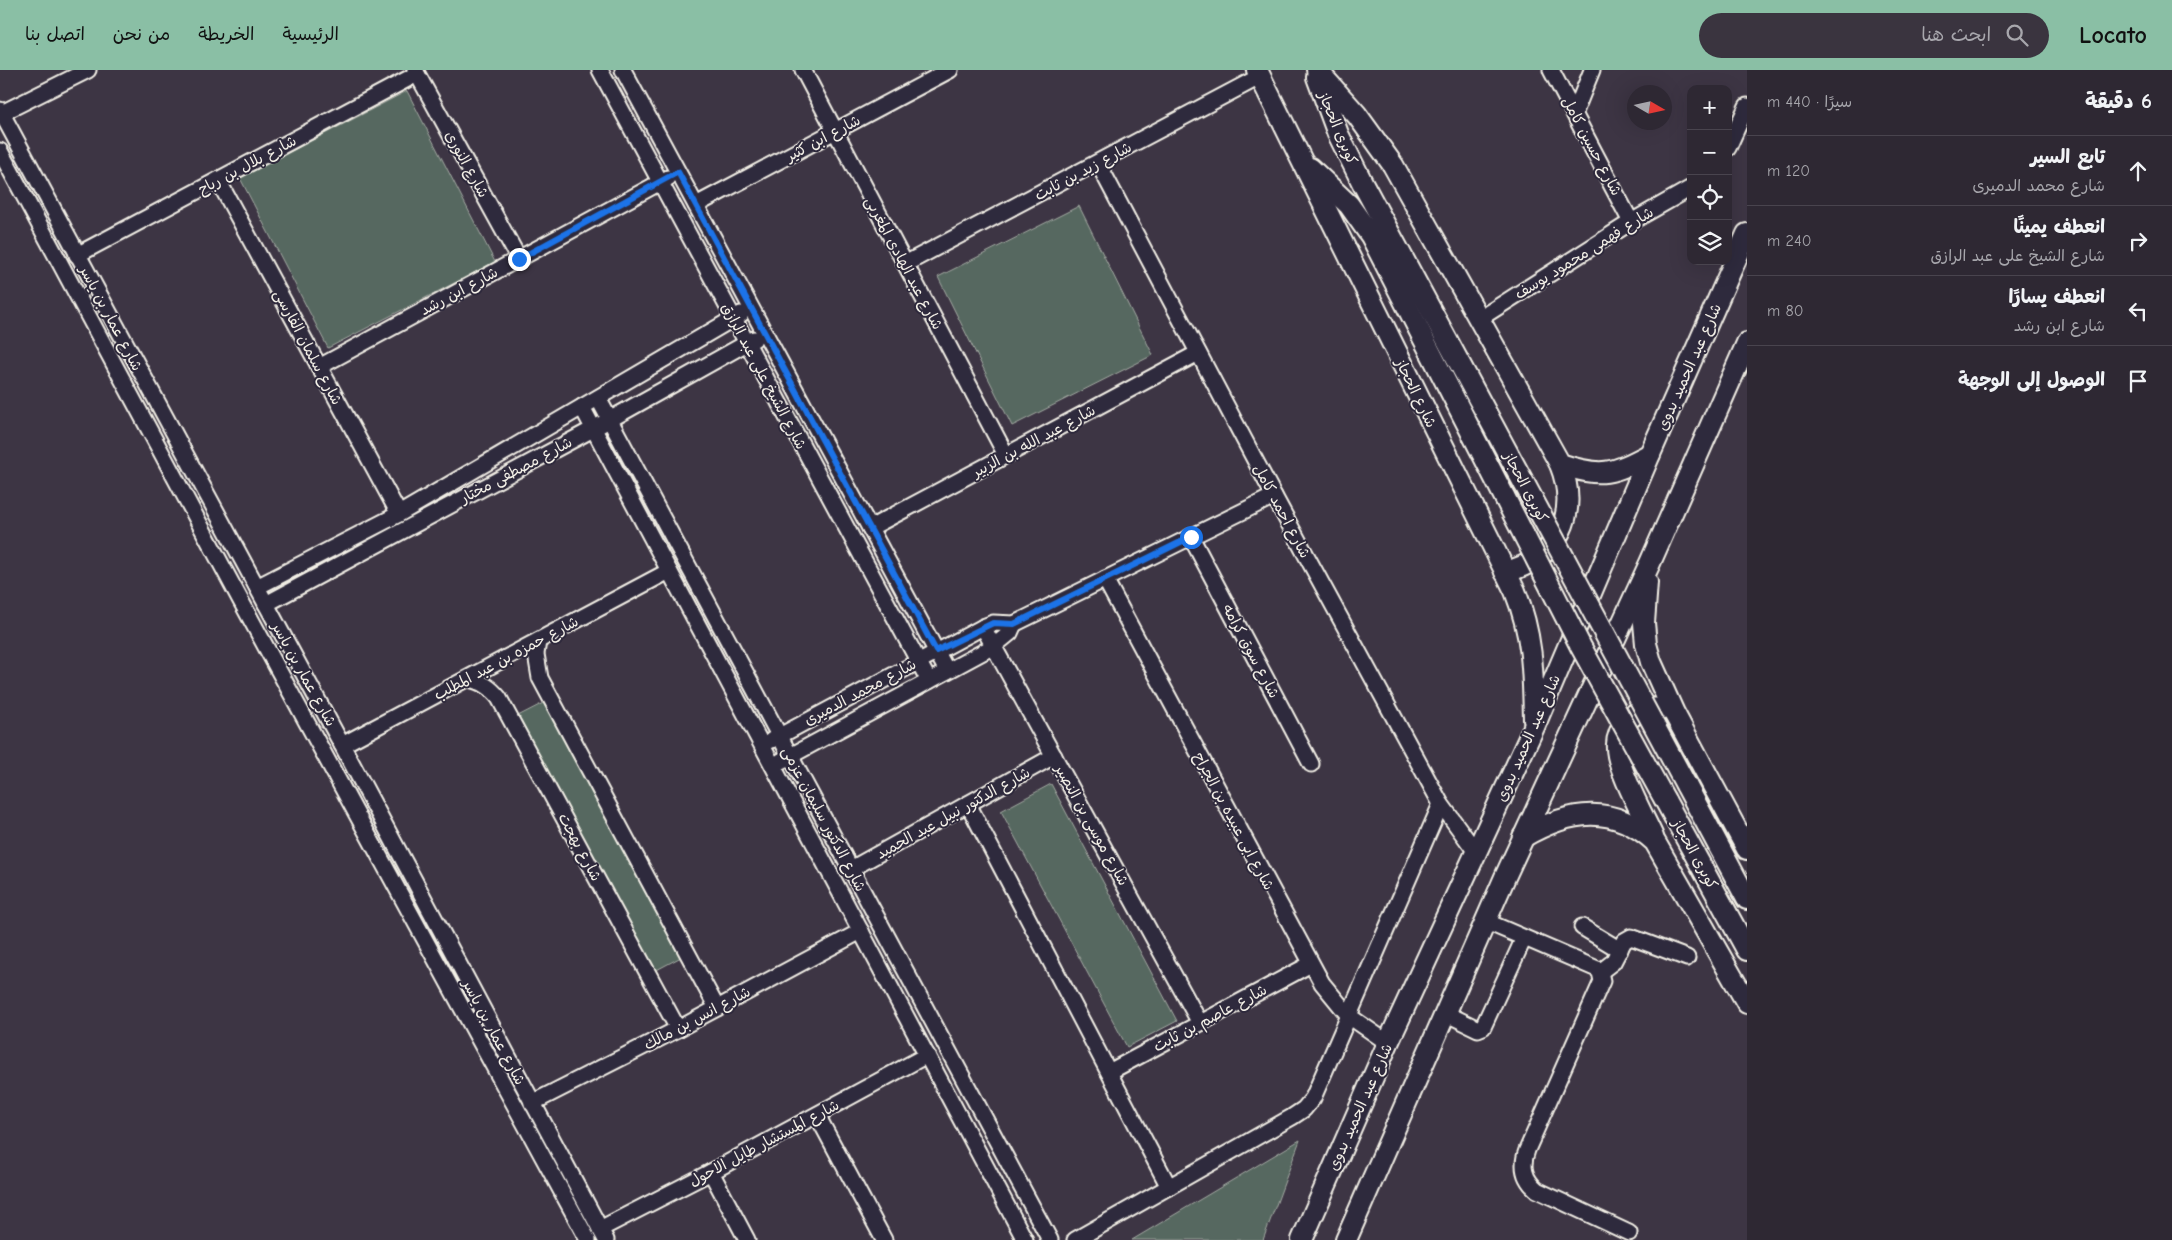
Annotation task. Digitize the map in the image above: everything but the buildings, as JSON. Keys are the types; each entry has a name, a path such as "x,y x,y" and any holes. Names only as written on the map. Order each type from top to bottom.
{"main road":[{"path":"1316,70 1357,115 1393,164 1560,464 1567,484 1568,505 1560,532 1552,544 1531,563 1505,572"},
{"name":"كوبرى الحجاز","path":"1316,70 1338,134 1356,170 1747,899"},
{"name":"شارع الحجاز","path":"1259,73 1523,612 1529,633 1532,655 1534,727"},
{"name":"كوبرى الحجاز","path":"1303,162 1339,194 1371,236 1581,648 1747,950"},
{"name":"شارع عبد الحميد بدوى","path":"1302,1240 1388,1043 1534,727 1650,454 1747,234"},
{"path":"1346,1240 1485,921 1650,563 1747,343"},
{"path":"1560,464 1590,473 1611,472 1650,454"},
{"path":"1650,563 1645,602 1646,644 1658,681 1747,849"},
{"path":"1674,713 1655,708 1639,712 1625,723 1618,739 1618,757 1655,842 1747,1003"},
{"path":"1523,836 1550,822 1565,818 1596,815 1626,821 1640,828 1655,842"}],"street":[{"path":"1,112 88,70"},
{"name":"شارع الشيخ على عبد الرازق","path":"600,70 929,681"},
{"name":"شارع الشيخ على عبد الرازق","path":"623,70 947,671"},
{"name":"شارع عبد الهادى المغربى","path":"803,70 1006,456"},
{"name":"شارع ابن كثير","path":"696,205 950,70"},
{"name":"شارع حسين كامل","path":"1551,70 1632,222"},
{"path":"1574,112 1592,70"},
{"name":"شارع بلال بن رباح","path":"77,255 416,72"},
{"name":"شارع النورى","path":"416,72 519,259"},
{"name":"شارع زيد بن ثابت","path":"905,264 1098,163 1259,73"},
{"path":"1732,139 1747,106"},
{"name":"شارع عمار بن ياسر","path":"1,112 603,1235"},
{"name":"شارع عمار بن ياسر","path":"0,151 242,603 588,1240"},
{"name":"شارع احمد كامل","path":"1098,163 1274,496 1441,804 1476,852"},
{"name":"شارع ابن رشد","path":"319,367 678,172"},
{"name":"شارع سلمان الفارسى","path":"218,180 399,514"},
{"name":"شارع فهمى محمود يوسف","path":"1479,319 1632,222 1687,190"},
{"name":"شارع مصطفى مختار","path":"257,587 399,514 751,309"},
{"name":"شارع مصطفى مختار","path":"266,604 610,420 765,333"},
{"name":"شارع عبد الله بن الزبير","path":"870,528 1198,353"},
{"name":"شارع الدكتور سليمان عزمى","path":"598,398 1050,1240"},
{"name":"شارع الدكتور سليمان عزمى","path":"582,407 1025,1240"},
{"name":"شارع محمد الدميرى","path":"762,746 983,627 993,623 1014,624 1274,496"},
{"name":"شارع سوق كرامه","path":"1191,537 1311,764"},
{"name":"شارع حمزه بن عبد المطلب","path":"342,745 669,571"},
{"name":"شارع ابى عبيده بن الجراح","path":"1105,579 1311,964 1330,995 1348,1016 1388,1043"},
{"name":"شارع محمد الدميرى","path":"772,766 994,646 1010,633 1014,624"},
{"name":"شارع موسى بن النصير","path":"983,627 1200,1023"},
{"path":"538,641 536,654 540,678 717,1008"},
{"name":"شارع بهجت","path":"468,679 485,685 499,698 678,1028"},
{"name":"شارع الدكتور نبيل عبد الحميد","path":"851,869 1054,756"},
{"path":"968,804 1169,1187"},
{"path":"1075,1240 1304,1109 1313,1098 1320,1084 1441,804"},
{"path":"1485,921 1597,969 1600,972 1602,981 1527,1150 1524,1165 1527,1179 1537,1190 1629,1233"},
{"path":"1582,927 1620,950"},
{"name":"شارع انس بن مالك","path":"532,1103 717,1008 861,931"},
{"path":"1600,972 1613,962 1624,941 1631,937 1687,958"},
{"path":"1445,1013 1478,1029 1484,1027 1524,938"},
{"name":"شارع عاصم بن ثابت","path":"1108,1072 1311,964"},
{"name":"شارع المستشار طايل الاحول","path":"603,1235 711,1172 926,1055"},
{"path":"817,1115 884,1240"},
{"path":"711,1172 747,1240"}],"green space":[{"path":"407,91 495,262 328,348 240,178"},
{"path":"1079,206 1153,355 1012,426 938,277"},
{"path":"549,700 681,957 651,973 518,716"},
{"path":"1051,784 1177,1021 1127,1047 1001,811"},
{"path":"1300,1140 1263,1240 1132,1240"}],"route":[{"path":"519,259 678,172 936,651 993,623 1004,622 1014,624 1191,537"}]}
